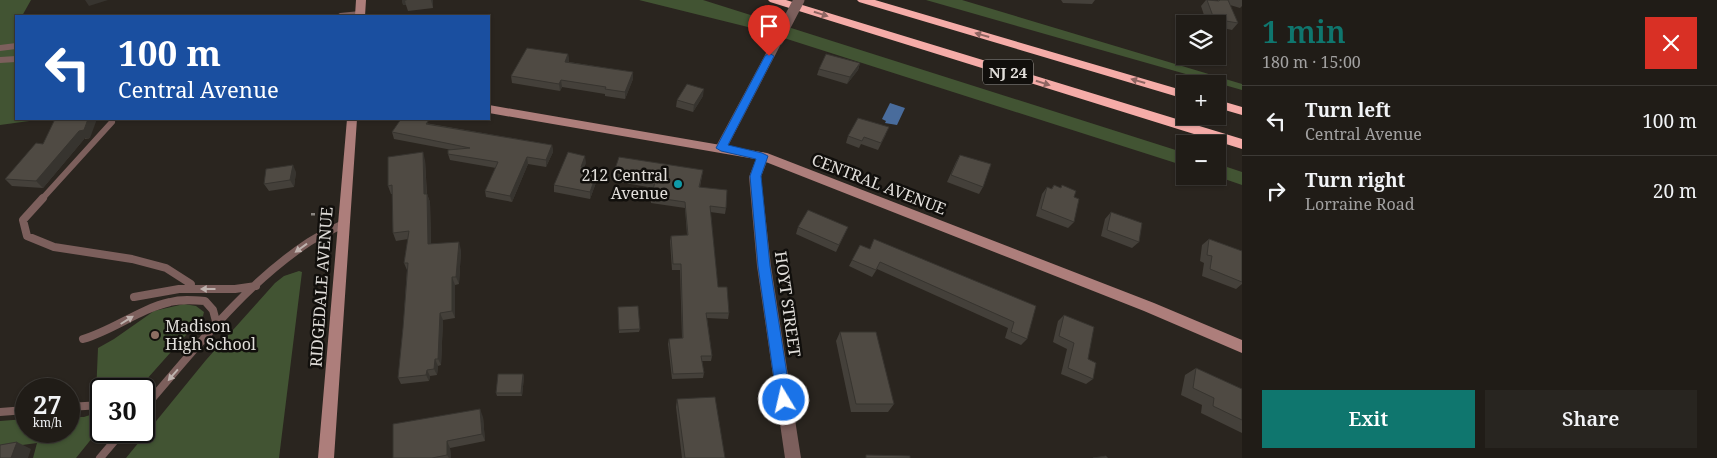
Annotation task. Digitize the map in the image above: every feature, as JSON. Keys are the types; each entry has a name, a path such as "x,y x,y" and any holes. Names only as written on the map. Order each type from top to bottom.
{"highway":[{"name":"NJ 24","path":"774,0 1242,144"},
{"name":"NJ 24","path":"863,0 1176,92"},
{"path":"1226,106 1242,111"}],"main road":[{"path":"360,15 361,0"},
{"name":"CENTRAL AVENUE","path":"490,109 762,156 1149,307 1242,347"},
{"name":"RIDGEDALE AVENUE","path":"326,458 352,120"}],"street":[{"path":"721,148 799,0"},
{"path":"0,48 15,46"},
{"path":"0,60 15,59"},
{"name":"HOYT STREET","path":"762,156 756,176 764,266 793,458"}],"lane":[{"path":"112,122 23,220 26,236 54,246 132,259 166,268 191,284 190,289"},
{"path":"155,395 217,325 275,267 310,242 343,224"},
{"path":"134,296 172,290 235,289 256,286"},
{"path":"83,339 97,336 113,329 157,304 184,299 205,301 213,310 217,325"},
{"path":"0,412 15,411"},
{"path":"100,458 113,443"}],"path":[{"path":"313,219 314,213"}],"green space":[{"path":"0,0 31,0 23,15 15,15 15,120 37,120 0,125"},
{"path":"639,0 703,0 1176,150 1176,163 756,29"},
{"path":"926,0 962,0 1212,75 1189,75"},
{"path":"1226,79 1242,84 1242,90 1226,85"},
{"path":"1226,167 1242,172 1242,185 1226,179"},
{"path":"299,271 302,272 279,458 126,458 138,443 155,443 155,422 206,360 275,283 284,276"},
{"path":"184,304 196,306 204,312 203,316 148,378 97,378 98,348 154,311"},
{"path":"90,415 90,441 76,458 33,458 37,443 80,443 80,417"},
{"path":"15,420 15,443 37,443 0,448 0,421"}],"water":[{"path":"890,103 905,108 897,125 885,123 886,121 882,119"}],"building":[{"path":"1207,0 1228,0 1238,23 1226,21 1226,15 1213,15"},
{"path":"527,48 568,54 565,62 633,72 625,92 561,80 559,84 511,76"},
{"path":"826,54 860,63 850,77 819,69"},
{"path":"687,84 704,89 694,105 677,100"},
{"path":"858,118 889,127 881,143 864,137 862,141 848,136"},
{"path":"55,120 88,120 84,130 79,131 36,181 5,179 36,143 43,144"},
{"path":"400,120 429,120 426,124 552,145 546,160 527,157 510,196 485,191 498,162 448,154 448,150 470,148 392,132"},
{"path":"423,152 424,194 427,194 428,244 459,242 456,277 452,277 452,311 440,313 438,359 435,359 434,369 427,370 426,375 398,378 408,263 404,263 409,231 393,233 392,185 388,186 388,157"},
{"path":"568,152 585,156 581,167 598,170 590,192 554,185"},
{"path":"960,155 991,164 983,187 951,175"},
{"path":"619,157 703,170 699,187 727,190 726,208 710,206 718,287 727,287 729,313 706,313 712,356 701,356 704,373 673,374 669,339 683,338 681,264 673,264 671,236 688,235 685,202 651,197 655,182 613,175"},
{"path":"293,165 290,180 264,184 266,169"},
{"path":"1054,185 1061,188 1062,185 1076,191 1074,197 1079,199 1074,222 1041,209 1047,187 1052,189"},
{"path":"808,210 848,227 839,245 798,227"},
{"path":"1111,212 1142,223 1139,242 1107,230"},
{"path":"874,239 1036,306 1027,339 1011,332 1014,322 880,262 876,270 852,260 860,245 870,249"},
{"path":"1209,239 1242,251 1242,282 1210,269 1212,256 1207,255"},
{"path":"638,306 640,329 619,330 618,307"},
{"path":"1064,315 1094,327 1088,359 1096,363 1093,379 1068,368 1074,343 1059,336"},
{"path":"840,332 876,332 894,404 856,404"},
{"path":"1196,368 1242,389 1242,420 1213,406 1214,398 1193,388"},
{"path":"498,374 523,374 521,393 496,393"},
{"path":"715,397 725,458 685,458 677,399"},
{"path":"480,409 482,434 447,441 447,455 432,458 393,458 393,424"},
{"path":"17,443 11,458 0,458 0,445"},
{"path":"866,455 910,456 910,458 866,458"}],"place":[{"name":"212 Central Avenue","path":"678,184"},
{"name":"Madison High School","path":"155,335"}],"route":[{"path":"769,56 721,148 762,156 756,176 764,266 784,400"}]}
